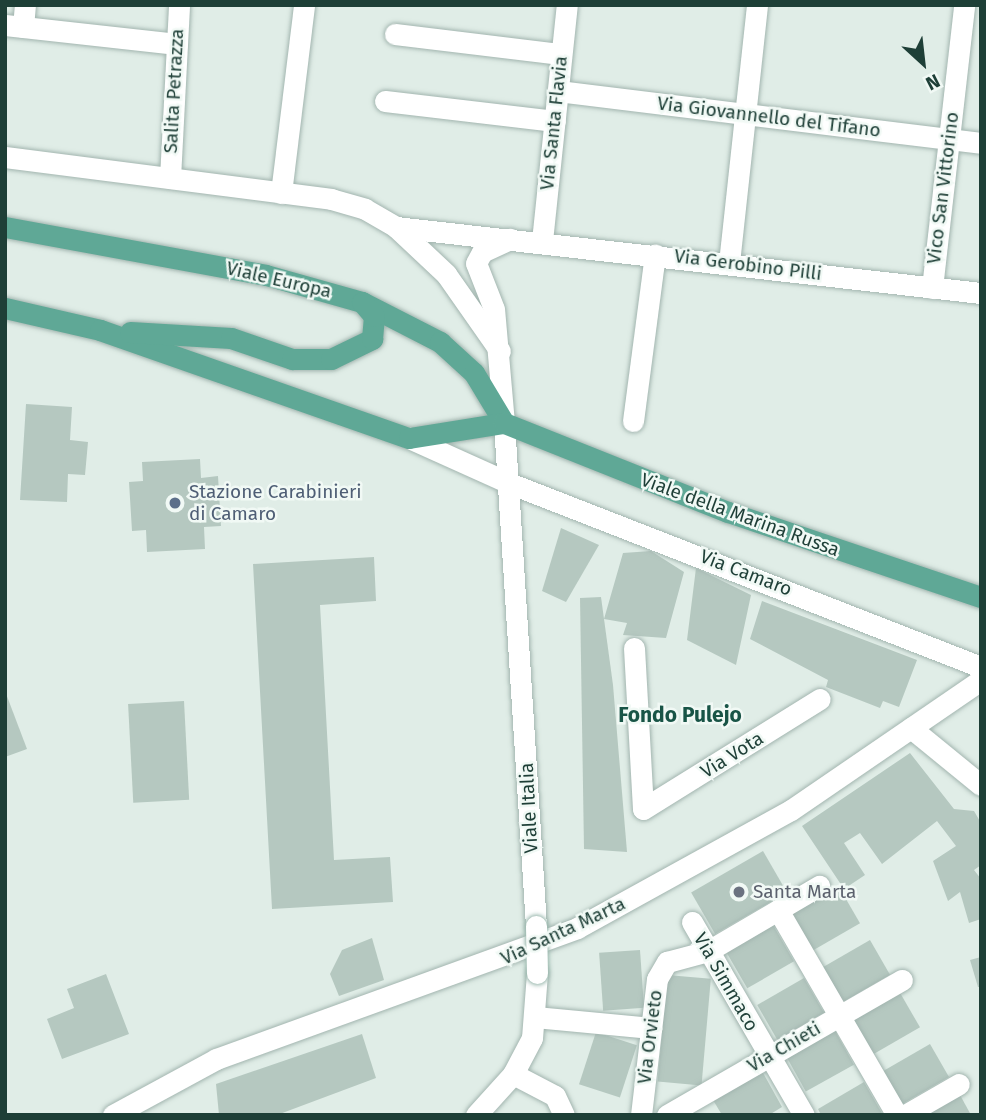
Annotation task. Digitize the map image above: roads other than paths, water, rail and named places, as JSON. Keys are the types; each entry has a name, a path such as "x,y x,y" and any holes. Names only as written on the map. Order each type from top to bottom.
{"main road":[{"name":"Viale Europa","path":"5,227 266,275 362,302 440,342 474,373 504,423"},
{"path":"100,330 231,338 292,359 331,359 359,351 372,339 374,316 362,302"},
{"path":"5,308 100,330 408,438 504,423"},
{"name":"Viale della Marina Russa","path":"504,423 728,512 981,597"}],"street":[{"path":"25,5 14,26 177,44"},
{"name":"Salita Petrazza","path":"170,178 179,5"},
{"path":"281,193 304,5"},
{"name":"Via Santa Flavia","path":"542,241 567,5"},
{"path":"729,263 757,5"},
{"name":"Vico San Vittorino","path":"932,288 964,5"},
{"path":"395,34 561,54"},
{"name":"Via Giovannello del Tifano","path":"558,91 981,143"},
{"path":"385,101 555,121"},
{"path":"5,157 331,199 396,227 446,274 500,351"},
{"name":"Via Gerobino Pilli","path":"396,227 542,241 981,293"},
{"name":"Viale Italia","path":"476,1115 513,1074 532,1038 537,973 500,351 494,309 476,263 482,252 514,238"},
{"path":"633,421 654,254"},
{"name":"Via Camaro","path":"408,438 509,483 981,667"},
{"name":"Via Vota","path":"634,648 643,809 820,699"},
{"name":"Via Santa Marta","path":"113,1115 215,1059 577,928 769,823 981,680"},
{"path":"911,728 981,785"},
{"name":"Via Orvieto","path":"641,1115 657,979 667,962 708,951 819,886"},
{"path":"778,910 897,1115"},
{"name":"Via Simmaco","path":"692,922 804,1115"},
{"name":"Via Chieti","path":"667,1115 902,980"},
{"path":"535,1017 651,1028"},
{"path":"513,1074 560,1105"},
{"path":"905,1115 959,1084"},
{"path":"699,1096 710,1115"}],"place":[{"name":"Stazione Carabinieri di Camaro","path":"175,503"},
{"name":"Santa Marta","path":"739,892"}],"district":[{"name":"Fondo Pulejo","path":"680,715"}]}
